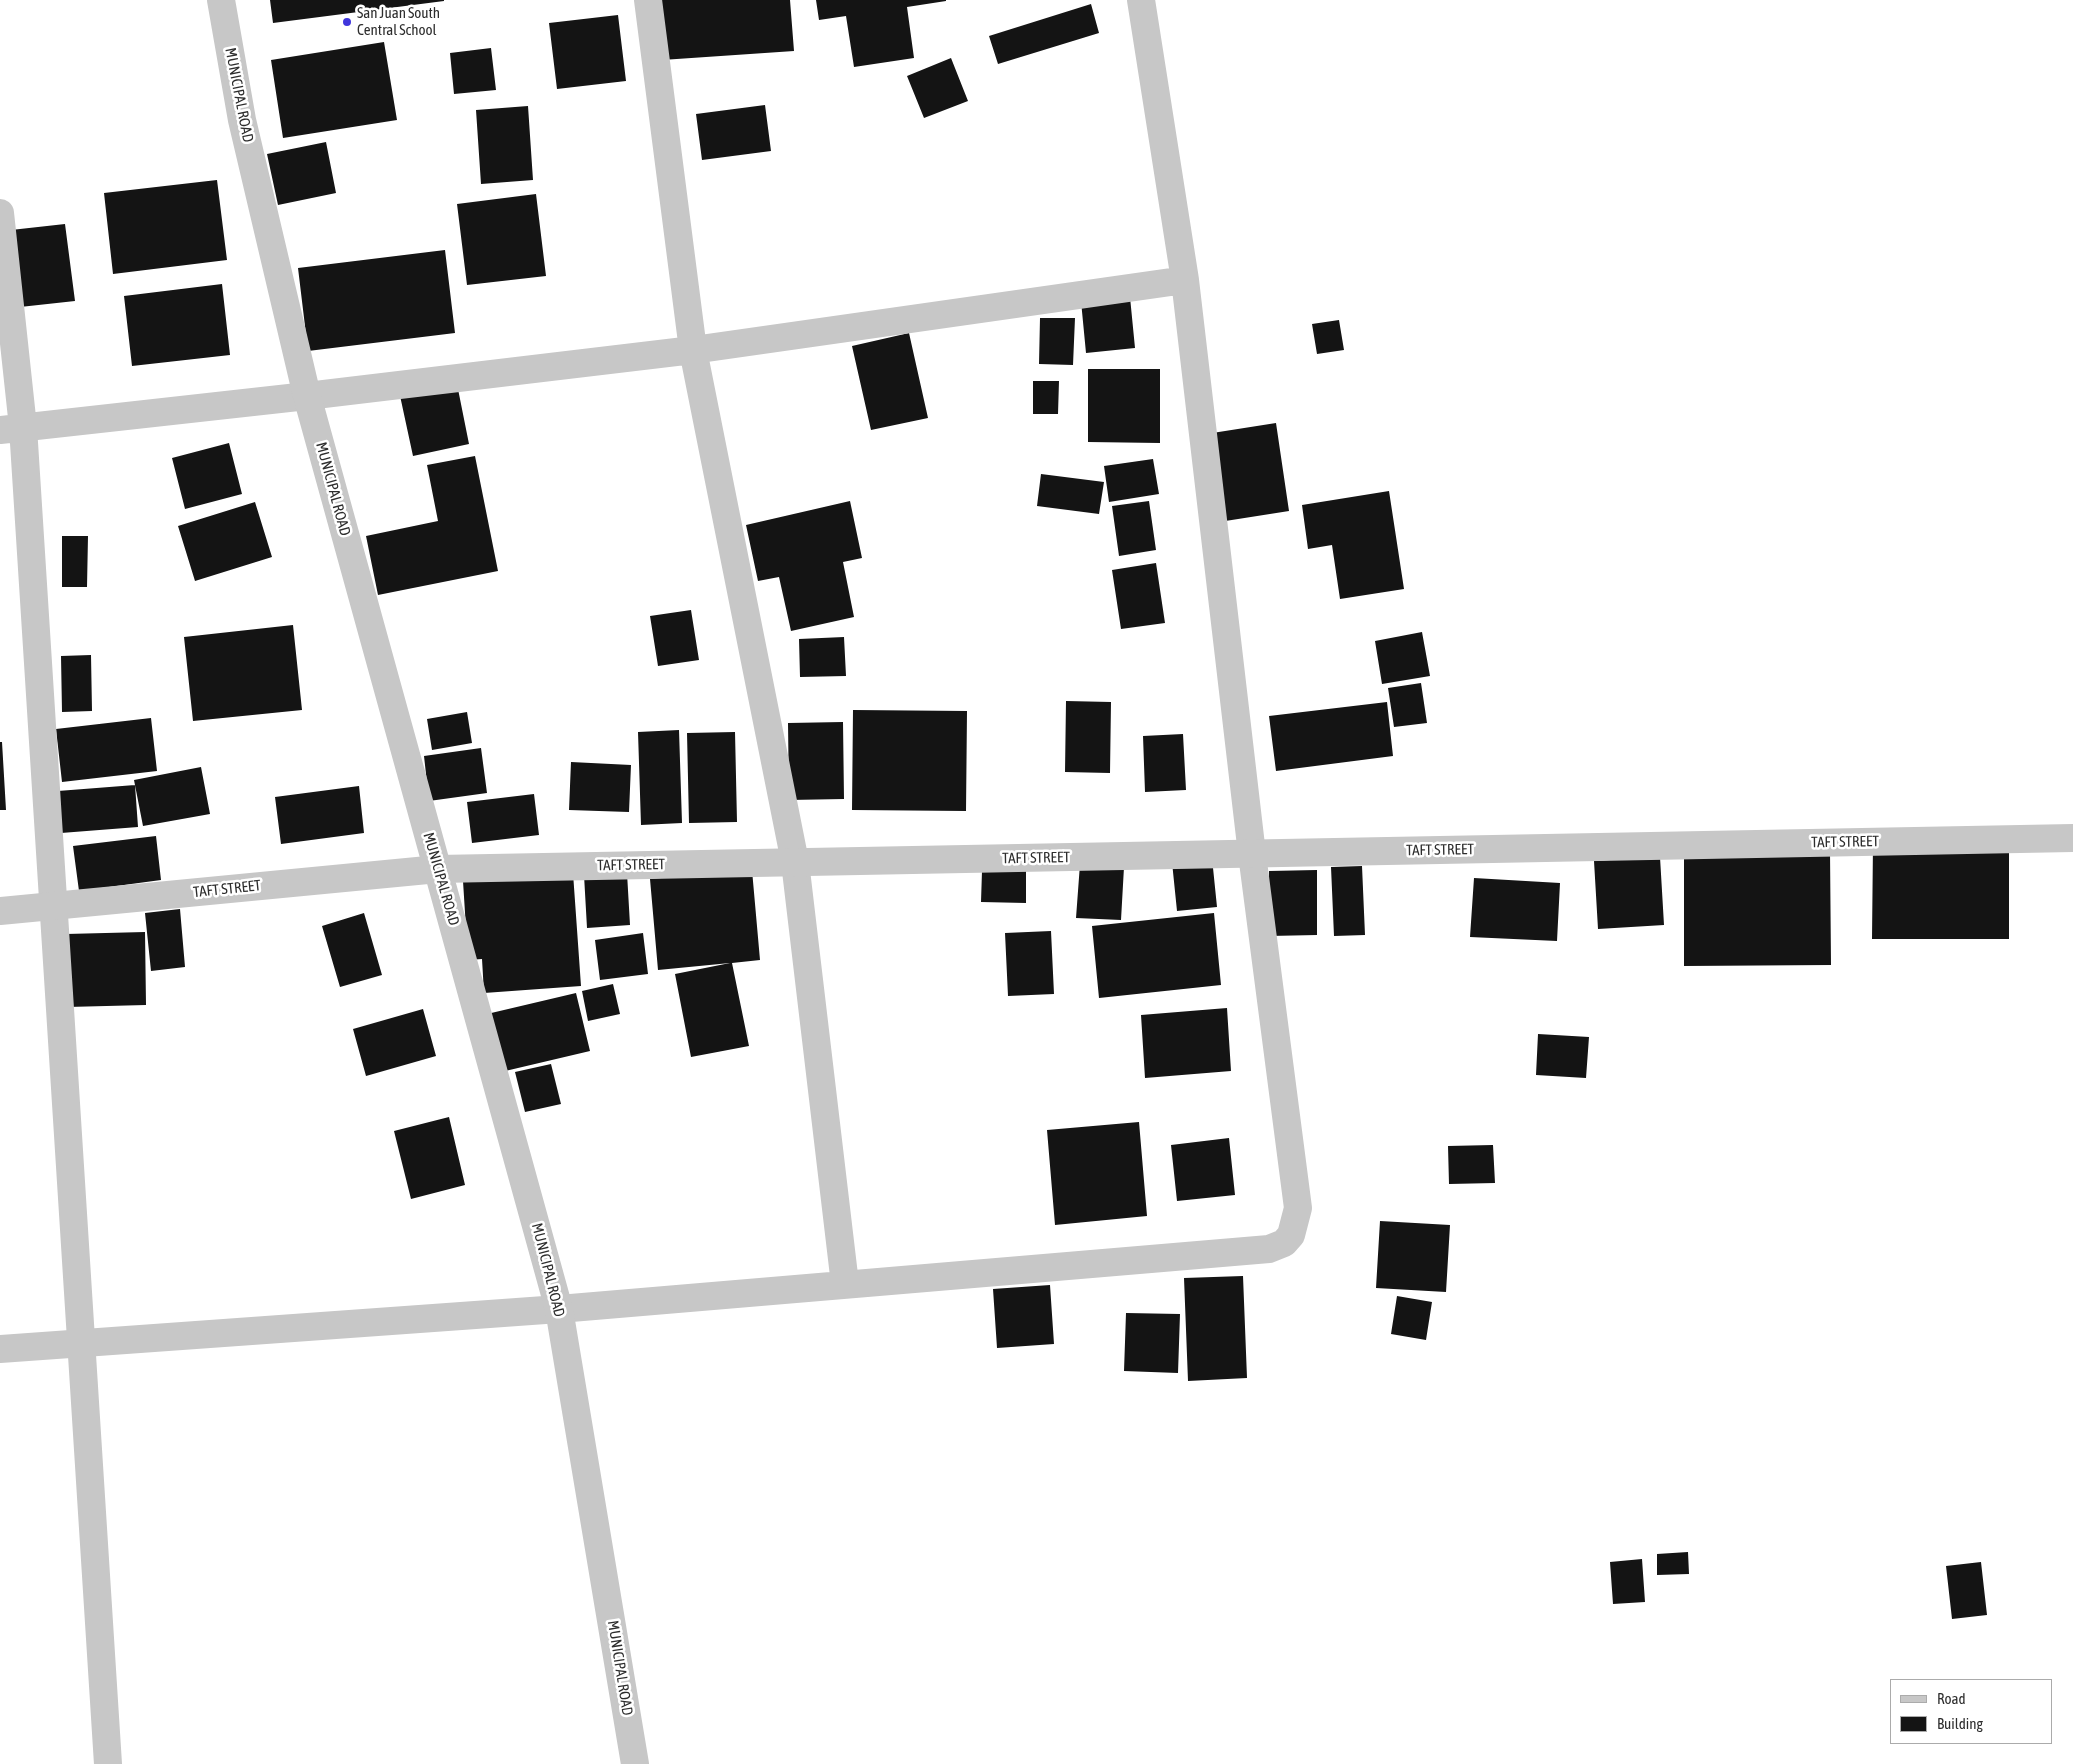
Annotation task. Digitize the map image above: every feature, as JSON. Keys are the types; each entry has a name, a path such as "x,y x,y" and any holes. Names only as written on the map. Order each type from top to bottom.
{"street":[{"name":"MUNICIPAL ROAD","path":"221,0 242,120 307,396 560,1309 635,1764"},
{"path":"648,0 693,350 796,862 845,1284"},
{"path":"0,1350 560,1309 1269,1249 1284,1243 1291,1235 1298,1208 1252,854 1185,280 1141,0"},
{"path":"0,213 12,429 53,906 108,1764"},
{"path":"12,429 693,350 1185,280"},
{"name":"TAFT STREET","path":"0,911 438,869 2073,838"}],"building":[{"path":"270,0 444,0 444,1 273,23"},
{"path":"657,0 790,0 794,51 662,60"},
{"path":"816,0 946,1 907,7 914,58 854,67 846,16 819,20"},
{"path":"1091,4 1099,33 998,64 989,36"},
{"path":"618,15 626,81 557,89 549,23"},
{"path":"384,42 397,120 283,138 271,60"},
{"path":"491,48 496,90 454,94 450,53"},
{"path":"951,58 968,101 924,118 907,76"},
{"path":"765,105 771,151 702,160 696,114"},
{"path":"528,106 533,180 481,184 476,110"},
{"path":"326,142 336,193 278,205 267,154"},
{"path":"217,180 227,260 113,274 104,193"},
{"path":"536,194 546,276 467,285 457,204"},
{"path":"65,224 75,301 20,307 11,230"},
{"path":"445,250 455,333 308,351 298,268"},
{"path":"222,284 230,355 132,366 124,296"},
{"path":"1130,297 1135,348 1086,353 1081,301"},
{"path":"1040,318 1075,318 1073,365 1039,364"},
{"path":"1339,320 1344,350 1317,354 1312,324"},
{"path":"909,333 928,418 871,430 852,346"},
{"path":"1088,369 1160,369 1160,443 1088,442"},
{"path":"456,379 469,444 413,456 399,391"},
{"path":"1033,381 1059,381 1058,414 1033,414"},
{"path":"1276,423 1289,511 1219,522 1206,434"},
{"path":"229,443 242,494 185,509 172,458"},
{"path":"475,456 498,571 378,595 366,536 438,521 427,465"},
{"path":"1153,459 1159,494 1109,502 1104,466"},
{"path":"1041,474 1104,482 1099,514 1037,506"},
{"path":"1389,491 1404,589 1340,599 1332,545 1308,549 1302,505"},
{"path":"850,501 862,558 843,562 854,617 791,631 779,577 758,581 746,525"},
{"path":"1149,501 1156,550 1119,556 1112,506"},
{"path":"255,502 272,557 195,581 178,526"},
{"path":"62,536 88,536 87,587 62,587"},
{"path":"1156,563 1165,623 1121,629 1112,570"},
{"path":"691,610 699,660 658,666 650,616"},
{"path":"293,625 302,710 193,721 184,637"},
{"path":"1422,632 1430,676 1382,684 1375,641"},
{"path":"844,637 846,676 800,677 799,639"},
{"path":"91,655 92,711 62,712 61,656"},
{"path":"1421,683 1427,723 1394,727 1388,688"},
{"path":"1066,701 1111,702 1110,773 1065,772"},
{"path":"1387,702 1393,756 1276,771 1269,716"},
{"path":"853,710 967,711 966,811 852,810"},
{"path":"467,712 472,743 432,750 427,719"},
{"path":"151,718 157,771 62,782 56,729"},
{"path":"843,722 844,799 789,800 788,723"},
{"path":"679,730 682,823 641,825 638,732"},
{"path":"735,732 737,822 689,823 687,733"},
{"path":"1183,734 1186,790 1145,792 1143,736"},
{"path":"0,742 2,742 6,810 0,810"},
{"path":"481,748 487,793 429,801 424,756"},
{"path":"571,762 631,765 629,812 569,810"},
{"path":"201,767 210,814 143,826 134,780"},
{"path":"135,785 138,827 61,833 58,791"},
{"path":"359,786 364,833 281,844 275,797"},
{"path":"534,794 539,835 472,843 467,802"},
{"path":"156,836 161,880 79,891 73,846"},
{"path":"1873,843 2009,843 2009,939 1872,939"},
{"path":"1684,851 1830,851 1831,965 1684,966"},
{"path":"1660,857 1664,925 1598,929 1594,861"},
{"path":"1212,858 1217,907 1177,911 1172,862"},
{"path":"1080,864 1124,867 1121,920 1076,918"},
{"path":"1362,866 1365,935 1334,936 1331,867"},
{"path":"752,870 760,960 732,963 749,1046 691,1057 675,974 730,963 658,970 650,879"},
{"path":"1317,870 1317,935 1269,936 1269,871"},
{"path":"982,871 1026,871 1026,903 981,902"},
{"path":"573,873 581,986 484,993 482,959 468,960 463,881"},
{"path":"627,873 630,925 587,928 584,875"},
{"path":"1474,878 1560,883 1557,941 1470,937"},
{"path":"180,909 185,967 151,971 145,913"},
{"path":"364,913 382,975 340,987 322,926"},
{"path":"1214,913 1221,985 1099,998 1092,926"},
{"path":"1051,931 1054,994 1008,996 1005,933"},
{"path":"145,932 146,1005 67,1007 66,934"},
{"path":"643,933 648,974 600,980 595,940"},
{"path":"613,984 620,1014 588,1021 582,991"},
{"path":"576,993 590,1051 501,1072 487,1014"},
{"path":"1227,1008 1231,1071 1145,1078 1141,1015"},
{"path":"423,1009 436,1056 366,1076 353,1029"},
{"path":"1538,1034 1589,1037 1586,1078 1536,1075"},
{"path":"551,1064 561,1104 525,1112 515,1072"},
{"path":"449,1117 465,1185 411,1199 394,1131"},
{"path":"1139,1122 1147,1216 1055,1225 1047,1130"},
{"path":"1229,1138 1235,1195 1177,1201 1171,1145"},
{"path":"1493,1145 1495,1183 1449,1184 1448,1146"},
{"path":"1380,1221 1450,1225 1446,1292 1376,1288"},
{"path":"1243,1276 1247,1378 1188,1381 1184,1278"},
{"path":"1050,1285 1054,1344 997,1348 993,1289"},
{"path":"1397,1296 1432,1302 1426,1340 1391,1334"},
{"path":"1126,1313 1180,1314 1178,1373 1124,1371"},
{"path":"1688,1552 1689,1574 1657,1575 1657,1554"},
{"path":"1642,1559 1645,1602 1613,1604 1610,1562"},
{"path":"1981,1562 1987,1615 1952,1619 1946,1566"}],"place":[{"name":"San Juan South Central School","path":"347,22"}]}
